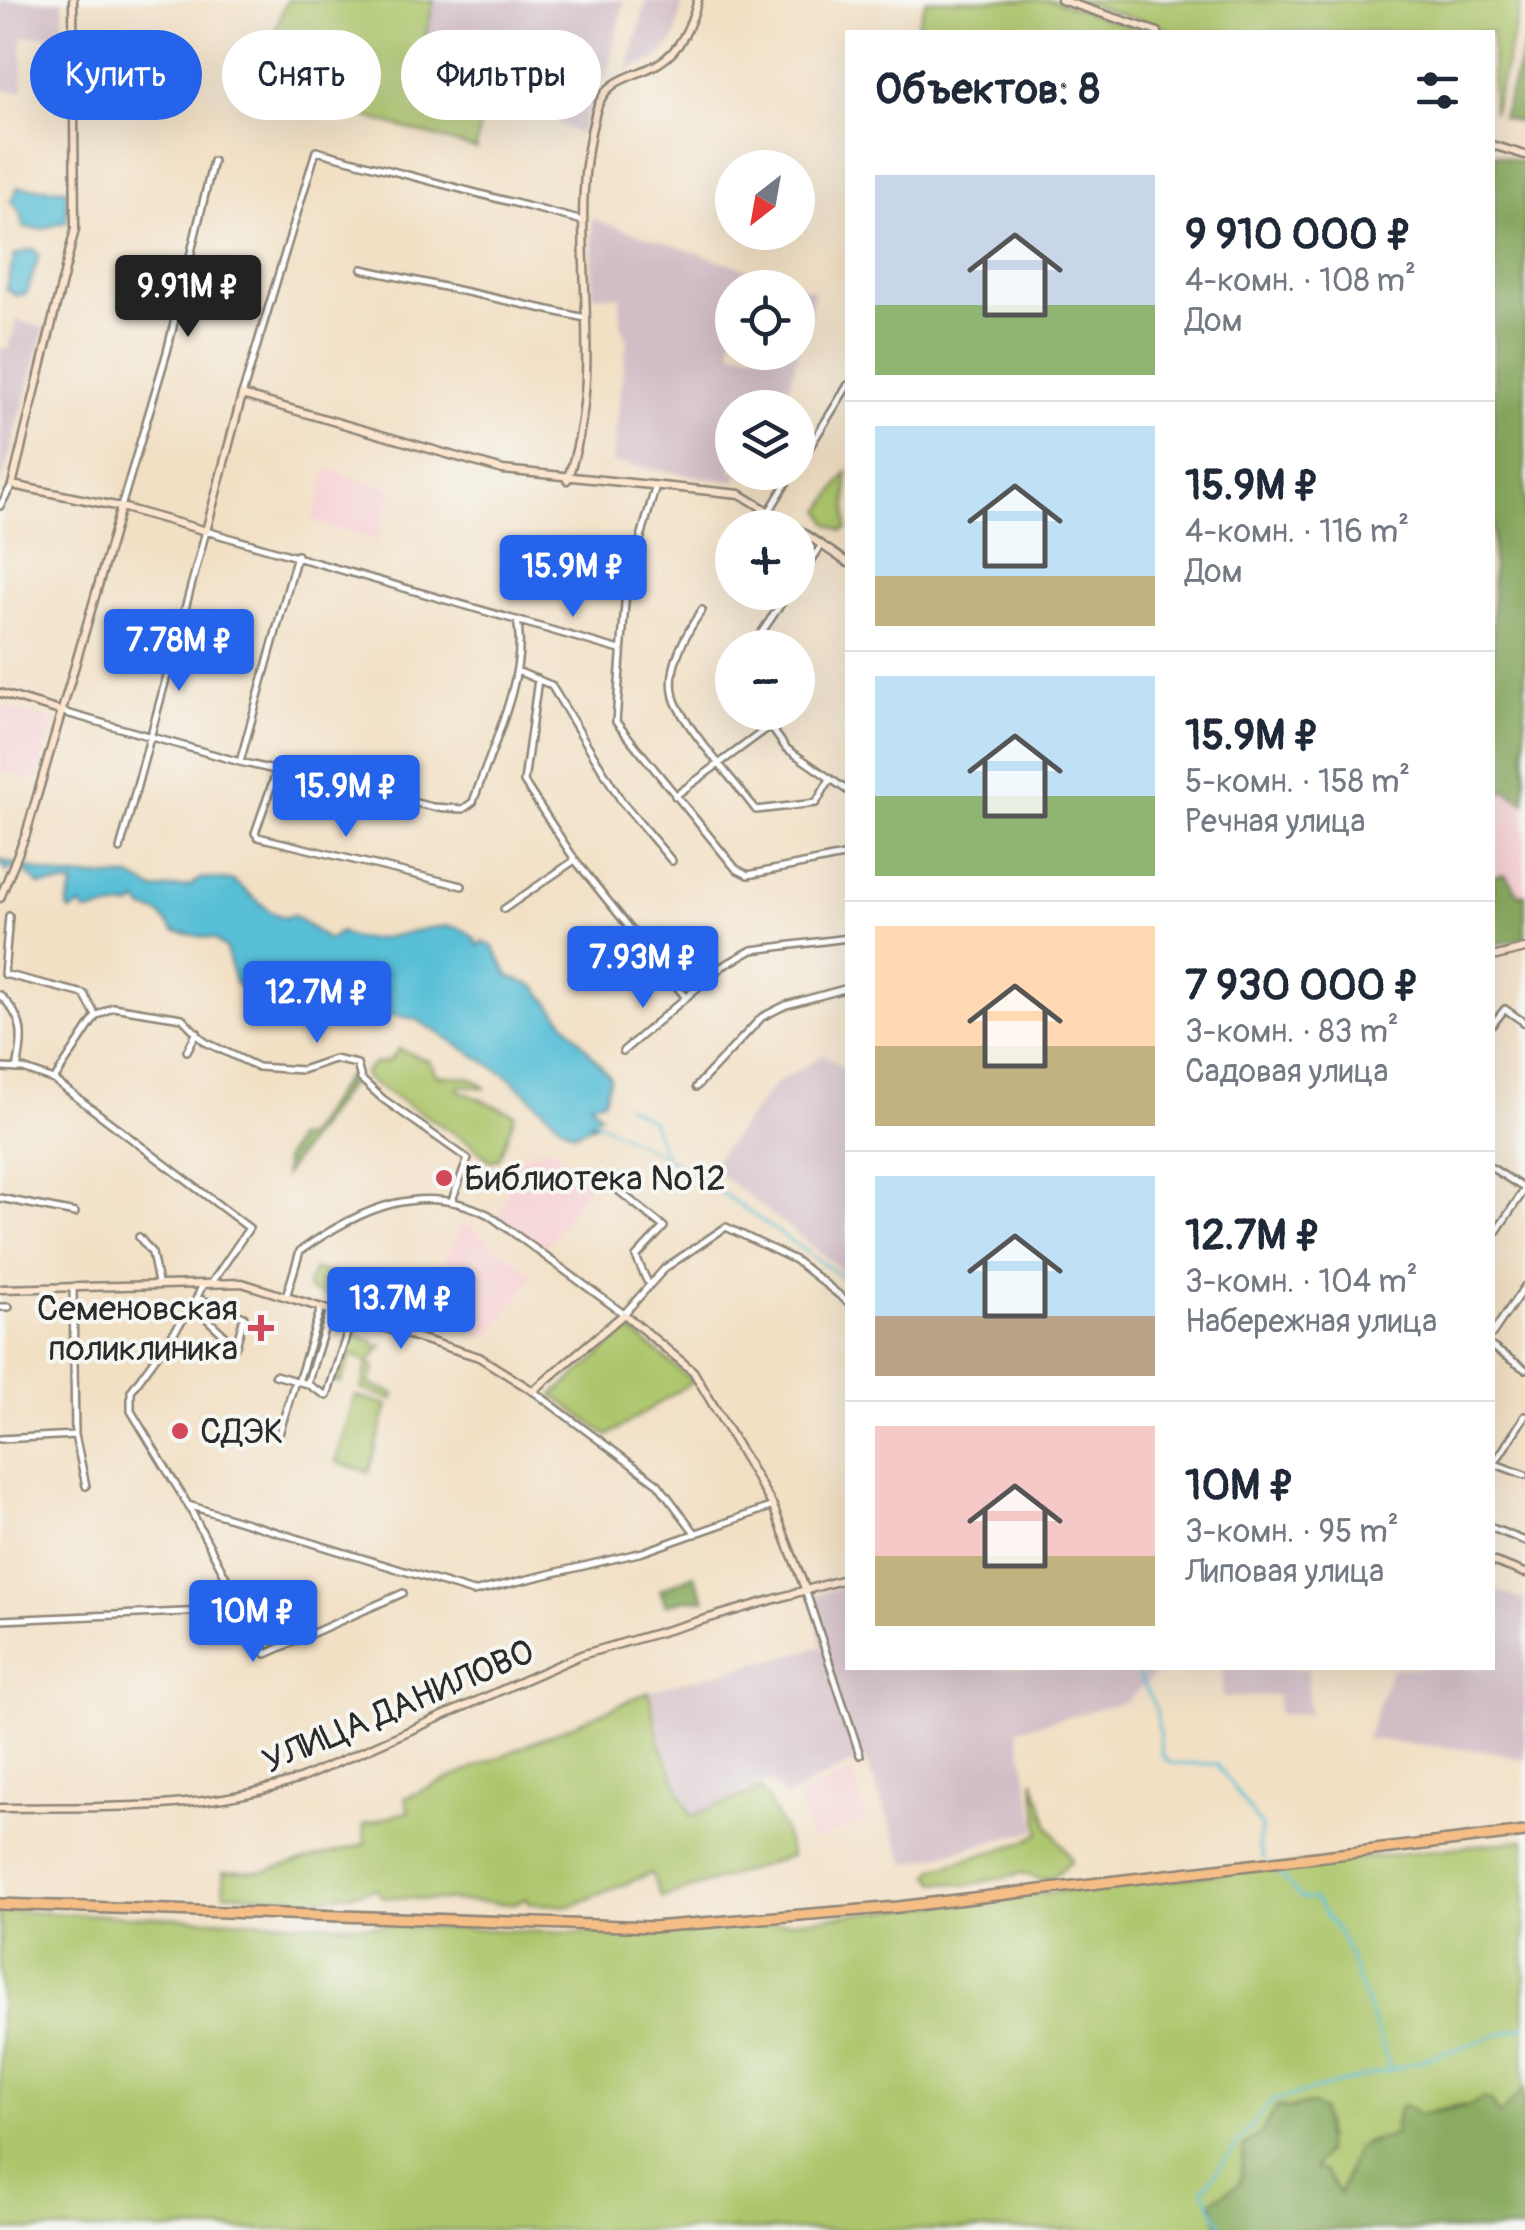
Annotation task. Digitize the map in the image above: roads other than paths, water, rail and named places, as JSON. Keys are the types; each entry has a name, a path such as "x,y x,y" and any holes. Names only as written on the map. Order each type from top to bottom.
{"main road":[{"path":"73,0 75,229 12,484 120,507 206,531 242,395 503,470 567,480 740,494 770,510"},
{"path":"567,480 586,409 588,319 583,221 588,161 602,97 612,83 656,65 674,51 692,20 698,0"},
{"path":"1061,0 1152,30"},
{"path":"1495,146 1525,155"},
{"path":"0,898 18,857 63,712 120,507"},
{"path":"815,541 845,561"},
{"path":"0,693 63,712"},
{"path":"1495,956 1525,949"},
{"path":"0,1289 242,1283 479,1357 533,1391 624,1314 693,1371 773,1506 806,1591"},
{"path":"1495,1561 1525,1574"},
{"name":"УЛИЦА ДАНИЛОВО","path":"0,1808 153,1805 222,1800 273,1789 581,1655 845,1579"},
{"path":"0,1904 652,1927 898,1907 1525,1832"}],"street":[{"path":"242,395 316,151 583,221"},
{"path":"120,507 167,352 214,162"},
{"path":"362,269 588,319"},
{"path":"815,438 845,390"},
{"path":"0,506 12,484"},
{"path":"656,485 626,590 616,722 730,864 748,875 845,856"},
{"path":"770,510 783,490"},
{"path":"120,849 206,531 620,650"},
{"path":"815,556 822,546"},
{"path":"240,762 298,555"},
{"path":"702,610 684,636 673,690 677,706 720,763 756,810 816,802 830,779"},
{"path":"63,712 240,762 433,807 464,809 473,802 517,671 522,647 517,620"},
{"path":"517,671 551,686 622,802 672,861"},
{"path":"538,680 524,782 576,860 686,998"},
{"path":"675,796 764,730"},
{"path":"772,730 786,748 845,790"},
{"path":"278,769 255,833 258,837 462,886"},
{"path":"504,909 576,860"},
{"path":"9,916 4,974 84,994 96,1016"},
{"path":"623,1051 752,950 845,938"},
{"path":"696,1087 762,1017 786,1005 845,989"},
{"path":"0,995 21,1020 24,1030 17,1069"},
{"path":"54,1080 96,1016 113,1007 142,1008 182,1018 206,1042 258,1067 302,1070 334,1059 358,1064 360,1079 382,1099 468,1159 452,1200"},
{"path":"1495,1021 1505,1010 1525,1023"},
{"path":"187,1051 197,1032"},
{"path":"0,1068 54,1080 248,1228 129,1398 131,1411 188,1505 266,1654 403,1593"},
{"path":"1495,1170 1525,1189 1495,1234"},
{"path":"599,1174 664,1227 636,1257 648,1278 646,1286"},
{"path":"286,1297 300,1250 395,1201 427,1197 452,1200 509,1227 624,1314 646,1286 726,1227 794,1260 845,1300"},
{"path":"0,1198 75,1214"},
{"path":"139,1237 152,1253 158,1283"},
{"path":"1495,1330 1525,1286"},
{"path":"73,1288 75,1435 86,1486"},
{"path":"193,1306 236,1346 244,1316 198,1298"},
{"path":"0,1307 9,1307"},
{"path":"279,1434 321,1308"},
{"path":"307,1384 330,1311"},
{"path":"276,1375 307,1384 327,1396 352,1318"},
{"path":"1495,1352 1525,1369"},
{"path":"533,1391 658,1484 696,1534"},
{"path":"1495,1462 1525,1416"},
{"path":"0,1439 75,1435"},
{"path":"1495,1464 1525,1475"},
{"path":"188,1505 473,1592 643,1552 773,1506"},
{"path":"1495,1529 1525,1541"},
{"path":"806,1591 860,1755"},
{"path":"0,1620 230,1610"}],"water":[{"path":"18,187 66,189 67,221 42,229 24,228 21,213 11,201"},
{"path":"33,249 39,255 27,293 16,296 6,288 15,255"},
{"path":"0,860 62,877 131,877 155,890 189,886 202,878 234,881 271,912 285,918 293,915 328,940 340,932 376,939 435,927 467,932 479,946 483,942 493,947 509,976 536,987 610,1077 604,1100 590,1103 600,1115 589,1121 597,1124 574,1133 563,1127 508,1076 416,1019 317,1003 294,1011 267,1013 235,983 226,949 214,939 174,931 160,914 143,909 137,902 133,906 86,912 81,906 71,911 67,907 73,884 39,885 27,873 9,868 7,872"}],"waterway":[{"path":"626,1105 651,1120 665,1157"},
{"path":"588,1117 686,1168 845,1279"},
{"path":"1136,1670 1156,1709 1162,1756 1170,1763 1217,1764 1262,1828 1258,1844 1264,1859"},
{"path":"1224,2230 1203,2189 1271,2101 1391,2070 1343,1940 1315,1900 1301,1898 1270,1864"},
{"path":"1392,2070 1525,2026"}],"place":[{"name":"Библиотека №12","path":"444,1178"},
{"name":"Семеновская поликлиника","path":"261,1328"},
{"name":"СДЭК","path":"180,1431"}]}
